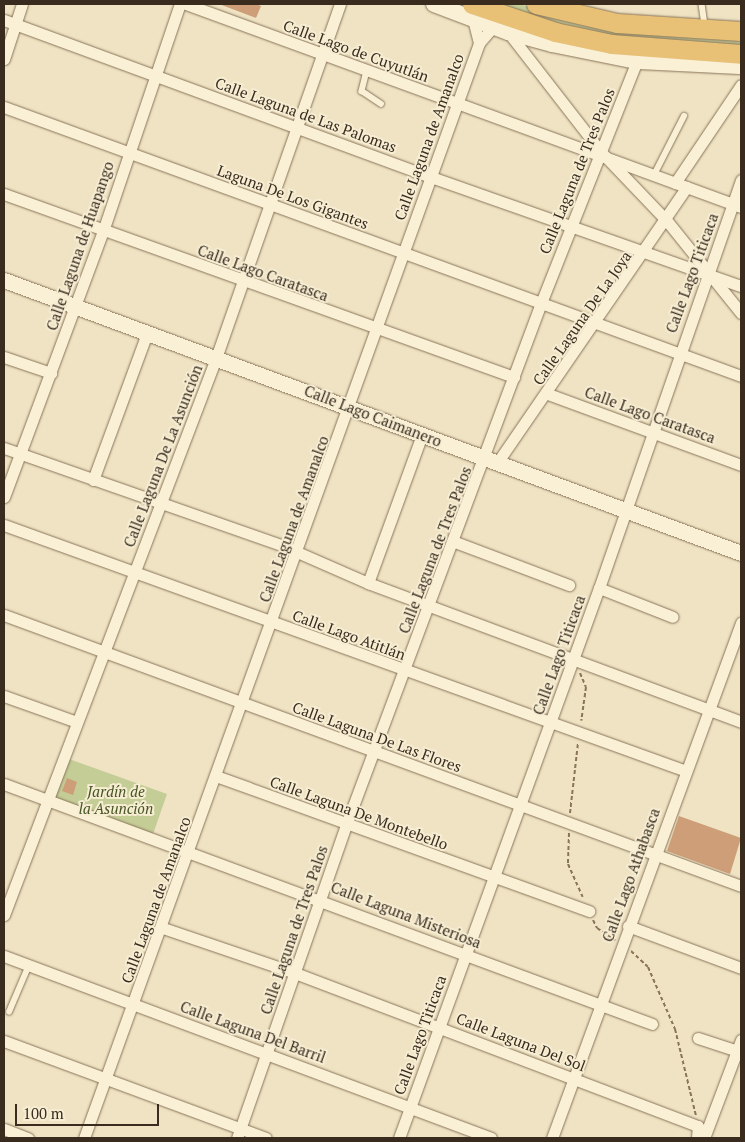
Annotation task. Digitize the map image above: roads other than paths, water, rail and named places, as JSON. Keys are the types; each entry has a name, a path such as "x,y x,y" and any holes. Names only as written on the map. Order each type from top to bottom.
{"highway":[{"path":"536,4 618,23 741,31"},
{"path":"472,12 553,38 633,47 741,54"}],"main road":[{"path":"434,4 472,12 500,30 553,38 637,61 741,66"},
{"path":"569,4 655,21 705,25 741,22"}],"street":[{"path":"4,59 22,4"},
{"name":"Calle Laguna de Huapango","path":"4,497 103,231 180,4"},
{"name":"Calle Lago de Cuyutlán","path":"186,4 458,104 602,153 654,175 737,205"},
{"name":"Calle Laguna De La Asunción","path":"4,915 216,358 340,4"},
{"name":"Calle Laguna de Amanalco","path":"84,1138 104,1080 163,928 241,704 273,623 458,104 479,43 472,12"},
{"name":"Calle Laguna de Las Palomas","path":"4,20 570,227 708,273 741,286"},
{"path":"500,30 602,153 666,221 741,313"},
{"name":"Calle Laguna de Amanalco","path":"479,43 500,30"},
{"name":"Calle Laguna de Tres Palos","path":"239,1133 346,825 455,542 491,461 514,377 541,303 637,61"},
{"path":"675,183 741,85"},
{"name":"Laguna De Los Gigantes","path":"4,108 270,203 597,323 678,355 741,376"},
{"name":"Calle Lago Titicaca","path":"399,1138 572,658 600,588 624,511 678,355 708,273 737,205 741,180"},
{"name":"Calle Laguna De La Joya","path":"491,461 548,394 645,253 687,187"},
{"name":"Calle Lago Caratasca","path":"4,194 378,331 514,377"},
{"name":"Calle Lago Caimanero","path":"4,280 741,553"},
{"path":"93,480 147,333"},
{"path":"4,357 51,373"},
{"name":"Calle Lago Caratasca","path":"548,394 741,465"},
{"path":"368,583 422,435"},
{"path":"4,448 297,553 368,583 741,722"},
{"name":"Calle Lago Atitlán","path":"4,525 686,771"},
{"path":"455,542 569,585"},
{"path":"600,588 673,617"},
{"name":"Calle Laguna De Las Flores","path":"4,615 241,704 375,751 568,825 741,886"},
{"name":"Calle Lago Athabasca","path":"552,1138 621,944 741,623"},
{"path":"4,696 77,722"},
{"name":"Calle Laguna De Montebello","path":"216,776 346,825 589,911"},
{"name":"Calle Laguna Misteriosa","path":"4,784 320,898 652,1024"},
{"path":"628,926 741,968"},
{"name":"Calle Laguna Del Sol","path":"163,928 296,973 698,1126 697,1138"},
{"name":"Calle Laguna Del Barril","path":"4,956 491,1138"},
{"path":"698,1038 740,1048 704,1138"},
{"path":"4,1041 239,1133 266,1138"},
{"path":"4,1129 28,1138"}],"lane":[{"path":"702,4 705,25"},
{"path":"367,71 362,91 381,104"},
{"path":"654,175 684,116"},
{"path":"10,1012 29,965"}],"park label":[{"name":"Jardín de la Asunción","path":"116,800"}]}
